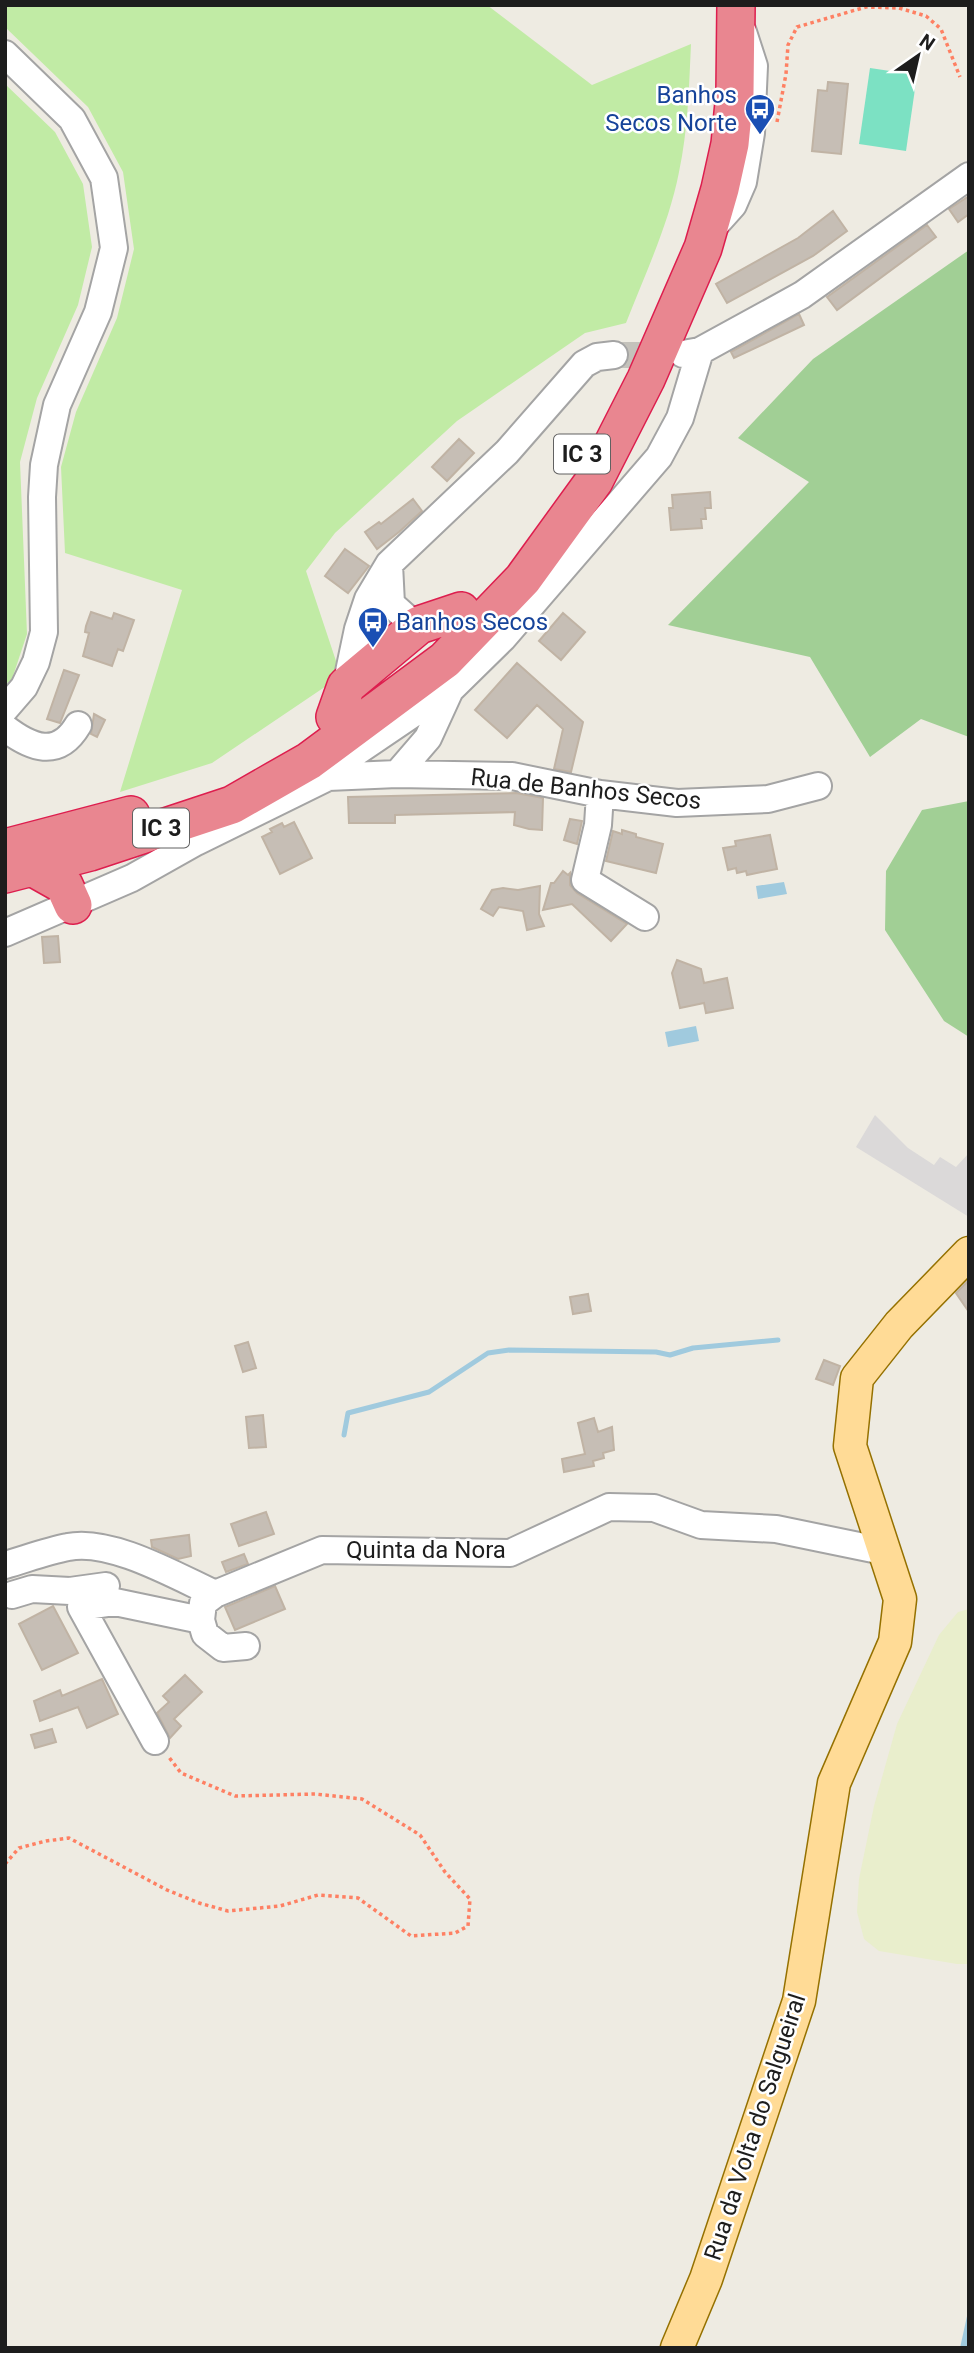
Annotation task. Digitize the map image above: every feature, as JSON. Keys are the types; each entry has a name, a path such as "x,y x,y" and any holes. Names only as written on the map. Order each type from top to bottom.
{"highway":[{"name":"IC 3","path":"14,863 90,852 232,805 309,761 445,660 523,579 594,481 646,379 708,233 730,144 735,93 728,6"},
{"name":"IC 3","path":"14,863 221,781 432,645 503,564 573,470 629,369 685,223 698,180 710,92 728,6"},
{"path":"340,702 419,625 461,611"},
{"path":"80,902 80,881 90,852"},
{"path":"14,863 64,885 80,902"}],"main road":[{"name":"Rua da Volta do Salgueiral","path":"677,2348 706,2279 799,2001 834,1783 895,1642 900,1599 850,1446 857,1378 899,1325 969,1253"}],"street":[{"path":"5,54 72,119 104,178 114,248 98,312 57,405 44,465 44,632 36,663 24,687 5,709"},
{"path":"397,774 428,738 450,690 503,638 659,457 680,418 691,353 802,295 969,176"},
{"path":"340,702 368,598 389,564 507,452 584,364 597,357 614,355"},
{"path":"389,564 391,604 410,621 419,625"},
{"path":"5,728 21,740 42,747 56,746 70,738 78,725"},
{"name":"Rua de Banhos Secos","path":"5,933 132,878 196,842 328,777 397,774 512,776 600,793 677,803 768,799 818,786"},
{"path":"600,793 598,825 585,880 645,917"},
{"name":"Quinta da Nora","path":"207,1606 322,1550 510,1553 610,1507 654,1508 701,1525 776,1529 883,1551"},
{"path":"5,1565 69,1546 100,1546 150,1564 207,1606"},
{"path":"12,1594 33,1589 70,1591 117,1585 207,1606"},
{"path":"155,1741 81,1606 115,1602 207,1606"},
{"path":"207,1606 205,1634 223,1648 246,1646"}],"path":[{"path":"777,122 786,74 788,45 797,27 866,7 899,8 926,16 941,29 960,76"},
{"path":"5,1864 19,1849 46,1840 69,1838 167,1890 228,1911 280,1906 318,1895 358,1898 411,1936 455,1933 468,1926 470,1899 445,1872 420,1835 362,1800 315,1794 235,1796 181,1773 155,1741"}],"shaded area":[{"path":"875,1115 908,1148 934,1165 940,1157 956,1167 969,1153 969,1217 856,1147"}],"green space":[{"path":"5,5 487,5 592,85 691,44 686,124 675,191 656,249 626,323 585,333 457,421 335,533 306,571 341,676 212,763 120,792 182,590 65,553 61,467 76,412 117,318 134,249 123,172 88,107 5,27"},
{"path":"870,68 917,75 906,151 859,144"},
{"path":"5,84 55,132 83,184 92,247 78,305 37,398 20,462 27,634 12,679 5,685"},
{"path":"969,250 969,737 921,719 870,757 810,657 668,625 809,482 738,438 813,359"},
{"path":"969,801 969,1037 944,1021 885,930 886,871 922,810"},
{"path":"969,1609 969,1964 957,1964 879,1951 864,1939 857,1912 859,1879 874,1806 897,1724 939,1635 958,1612"}],"water":[{"path":"784,882 787,894 758,899 756,886"},
{"path":"696,1026 699,1041 668,1047 665,1032"},
{"path":"969,2307 969,2348 960,2348"}],"building":[{"path":"828,82 848,84 841,154 812,151 818,90 827,91"},
{"path":"969,196 969,214 958,222 949,209"},
{"path":"833,211 847,231 813,256 727,303 716,284 798,238"},
{"path":"927,225 936,237 837,310 827,297"},
{"path":"799,314 804,325 734,358 731,352"},
{"path":"459,439 474,453 447,481 432,467"},
{"path":"710,492 711,508 705,508 706,519 701,519 702,528 671,530 669,508 673,508 672,495"},
{"path":"413,499 422,511 377,549 365,532 379,522 381,524"},
{"path":"345,549 369,566 348,593 325,576"},
{"path":"91,612 112,619 114,613 134,620 123,651 118,649 112,666 83,656 89,633 85,632 86,626"},
{"path":"563,613 585,632 561,660 539,641"},
{"path":"517,663 583,722 571,772 554,769 563,729 537,705 507,738 475,710"},
{"path":"64,670 79,675 60,723 47,719"},
{"path":"94,714 105,720 97,737 91,734"},
{"path":"516,793 543,798 542,830 514,825 515,812 395,815 395,823 349,823 348,797"},
{"path":"570,819 582,821 577,844 564,840"},
{"path":"294,822 312,858 280,874 262,837 282,823 284,827"},
{"path":"622,830 636,834 636,837 663,844 656,873 606,861 613,831 622,834"},
{"path":"770,835 777,869 747,875 746,871 737,873 736,868 728,870 723,848 736,846 735,841"},
{"path":"563,871 568,875 570,873 570,885 577,893 627,924 611,941 572,904 543,910 551,883 554,883"},
{"path":"540,886 539,914 544,926 527,930 523,911 499,907 493,916 481,909 492,890 518,890"},
{"path":"58,936 60,962 44,963 42,937"},
{"path":"677,960 701,969 704,983 727,978 733,1008 706,1013 704,1003 680,1008 672,973"},
{"path":"969,1280 969,1312 956,1293"},
{"path":"588,1294 591,1311 573,1314 570,1297"},
{"path":"248,1342 256,1368 243,1372 235,1346"},
{"path":"824,1360 840,1366 833,1385 816,1379"},
{"path":"263,1415 266,1447 249,1448 246,1417"},
{"path":"594,1418 598,1432 612,1427 614,1450 603,1453 604,1458 593,1461 594,1466 564,1472 562,1459 585,1454 578,1423"},
{"path":"266,1512 274,1534 239,1546 231,1524"},
{"path":"189,1535 191,1556 178,1559 152,1547 151,1540"},
{"path":"244,1554 248,1564 226,1572 222,1562"},
{"path":"275,1586 285,1609 235,1630 225,1607"},
{"path":"53,1606 78,1653 42,1670 19,1624"},
{"path":"185,1675 202,1692 174,1719 181,1726 170,1738 157,1713 169,1702 163,1696"},
{"path":"102,1679 118,1714 87,1728 78,1707 40,1721 34,1701 60,1690 62,1696"},
{"path":"52,1729 56,1742 35,1748 31,1735"}],"waterway":[{"path":"344,1435 348,1413 429,1392 488,1353 509,1350 656,1352 670,1355 693,1348 778,1340"}],"tunnel":[{"path":"614,355 672,355"}],"place":[{"name":"Banhos Secos Norte","path":"760,136"},
{"name":"Banhos Secos","path":"373,649"}]}
